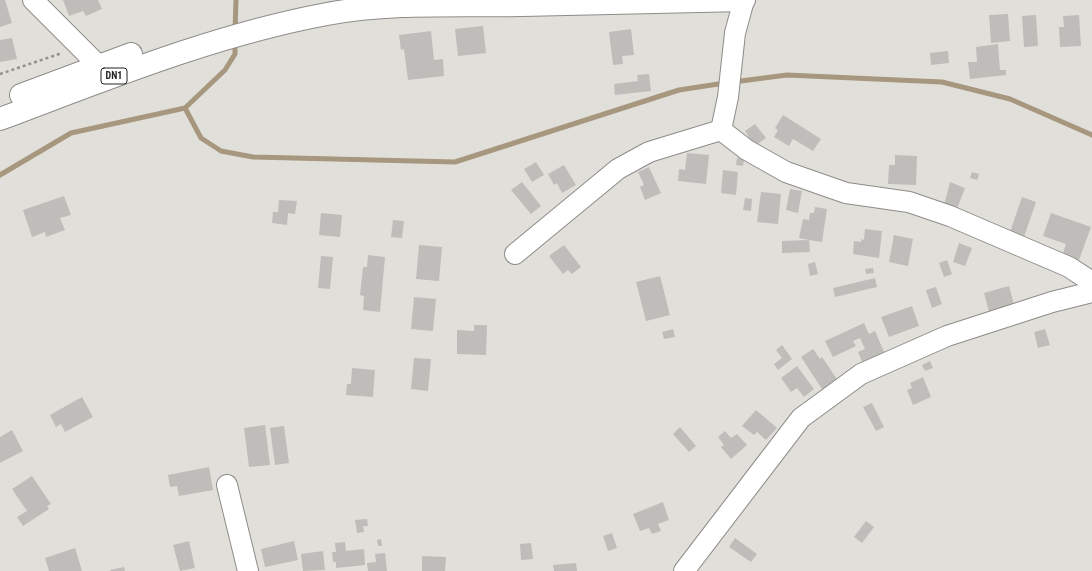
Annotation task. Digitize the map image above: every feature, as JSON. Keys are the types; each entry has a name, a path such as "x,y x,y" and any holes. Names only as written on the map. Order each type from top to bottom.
{"main road":[{"name":"DN1","path":"0,103 98,66 259,22 321,0"},
{"name":"DN1","path":"259,22 385,8 744,0"},
{"name":"DN1","path":"0,119 164,58 227,30"}],"street":[{"path":"33,0 81,47 98,66"},
{"path":"721,130 728,97 735,33 744,0"},
{"path":"515,254 618,169 649,152 721,130"},
{"path":"721,130 747,150 786,172 846,193 909,202 950,216 1069,267 1092,282"},
{"path":"684,571 801,418 861,374 947,336 1039,306 1088,293 1092,288"},
{"path":"227,485 248,571"}],"path":[{"path":"0,74 81,47"}],"building":[{"path":"0,0 5,0 12,23 0,27"},
{"path":"63,0 98,0 102,9 86,16 83,11 69,16"},
{"path":"1008,14 1010,41 991,43 989,15"},
{"path":"1036,15 1038,46 1024,47 1022,16"},
{"path":"1079,15 1081,46 1060,47 1059,27 1064,27 1063,16"},
{"path":"483,26 486,53 458,56 455,29"},
{"path":"631,29 634,55 622,56 623,64 613,65 609,32"},
{"path":"431,31 434,60 443,59 444,76 408,80 404,49 401,50 399,35"},
{"path":"12,38 17,59 0,62 0,40"},
{"path":"998,44 1000,70 1006,70 1006,75 970,79 968,62 977,62 976,47"},
{"path":"948,51 949,63 931,65 930,53"},
{"path":"649,74 651,91 615,95 614,84 638,81 637,75"},
{"path":"783,115 821,139 813,151 793,139 789,146 774,137 778,130 775,128"},
{"path":"755,124 766,138 755,146 745,131"},
{"path":"687,153 709,155 706,184 678,181 679,169 685,170"},
{"path":"895,155 917,156 916,185 888,184 889,165 895,165"},
{"path":"737,158 744,159 743,166 736,165"},
{"path":"536,162 544,175 532,182 524,169"},
{"path":"564,165 576,185 562,193 557,183 554,185 548,174"},
{"path":"649,167 661,193 645,200 640,187 644,185 638,172"},
{"path":"723,170 738,172 736,195 721,193"},
{"path":"972,172 979,174 977,180 970,178"},
{"path":"522,182 541,206 531,214 511,190"},
{"path":"950,182 965,188 957,209 944,205"},
{"path":"790,189 802,191 798,213 786,210"},
{"path":"761,192 781,194 778,224 757,222"},
{"path":"64,196 71,215 60,218 65,230 46,237 45,232 32,237 23,210"},
{"path":"1022,197 1036,202 1024,237 1010,232"},
{"path":"745,198 752,199 751,211 743,210"},
{"path":"279,200 297,201 295,214 288,213 287,225 272,223 273,212 278,212"},
{"path":"815,207 827,209 822,242 799,238 803,219 809,220 810,213 814,213"},
{"path":"321,213 342,215 340,237 319,235"},
{"path":"1051,213 1091,227 1079,260 1063,253 1066,244 1043,236"},
{"path":"393,220 404,221 402,238 391,237"},
{"path":"865,229 882,231 879,258 853,254 854,241 861,242 861,239 864,240"},
{"path":"894,235 913,239 908,266 889,262"},
{"path":"809,240 810,252 782,253 782,241"},
{"path":"959,243 972,248 965,266 953,262"},
{"path":"419,245 442,247 439,281 416,279"},
{"path":"564,245 581,267 572,274 568,270 563,274 549,256"},
{"path":"368,255 385,257 380,312 363,310 364,296 360,295 363,267 367,267"},
{"path":"321,256 333,257 330,289 318,288"},
{"path":"947,260 952,274 944,277 939,263"},
{"path":"815,262 818,274 810,276 808,264"},
{"path":"873,268 874,273 866,274 865,269"},
{"path":"660,276 670,315 646,321 636,282"},
{"path":"875,278 877,287 835,297 833,288"},
{"path":"1009,286 1014,305 989,312 984,293"},
{"path":"936,287 942,304 932,308 926,290"},
{"path":"414,297 436,299 433,331 411,329"},
{"path":"912,306 919,326 889,337 881,317"},
{"path":"864,323 869,334 875,331 885,354 863,364 858,352 865,349 860,338 853,341 856,346 833,357 825,341"},
{"path":"474,325 487,325 486,355 457,354 457,330 474,331"},
{"path":"673,329 675,337 664,339 662,332"},
{"path":"1045,329 1050,345 1038,348 1034,332"},
{"path":"782,345 792,359 778,370 774,364 782,358 776,350"},
{"path":"813,349 820,359 822,357 839,382 824,392 801,357"},
{"path":"414,358 431,359 428,391 411,389"},
{"path":"930,361 933,368 925,371 922,365"},
{"path":"797,366 814,389 804,397 797,388 791,392 781,378"},
{"path":"352,368 375,370 373,397 346,395 347,384 351,384"},
{"path":"923,377 931,397 913,405 907,390 912,388 910,383"},
{"path":"82,397 93,417 65,432 61,424 56,427 50,415"},
{"path":"872,403 884,427 876,431 863,407"},
{"path":"756,410 777,428 766,440 757,432 754,435 742,426"},
{"path":"265,425 270,465 249,467 244,428"},
{"path":"284,426 289,463 275,465 270,428"},
{"path":"680,427 696,446 689,452 673,434"},
{"path":"12,430 23,451 0,463 0,437"},
{"path":"725,431 731,438 737,434 747,445 731,459 721,447 724,445 718,437"},
{"path":"209,467 213,490 179,496 177,486 170,487 168,475"},
{"path":"32,476 51,504 47,506 49,509 23,526 17,517 27,511 12,489"},
{"path":"663,502 669,520 658,524 661,531 652,534 649,528 640,531 633,514"},
{"path":"367,519 368,526 363,526 364,532 357,533 355,520"},
{"path":"866,521 874,527 862,543 854,537"},
{"path":"612,533 617,548 608,551 603,536"},
{"path":"735,538 757,554 751,562 729,547"},
{"path":"381,539 382,546 378,546 377,540"},
{"path":"189,541 195,568 180,571 173,545"},
{"path":"294,541 298,560 265,567 261,549"},
{"path":"345,542 346,551 364,549 365,565 336,568 336,562 333,562 332,552 336,552 335,543"},
{"path":"531,543 533,559 521,560 520,544"},
{"path":"75,548 82,571 49,571 45,558"},
{"path":"323,551 325,570 303,571 301,554"},
{"path":"385,553 387,571 368,571 367,563 376,562 375,554"},
{"path":"422,556 446,557 445,571 422,571"},
{"path":"576,563 577,571 554,571 553,565"},
{"path":"124,567 125,571 110,570"}],"waterway":[{"path":"235,31 236,0"},
{"path":"0,175 71,133 185,108 225,70 235,54 235,41"},
{"path":"733,82 787,75 942,82 1010,99 1092,135"},
{"path":"185,108 201,138 221,151 253,157 455,162 679,90 725,83"}]}
